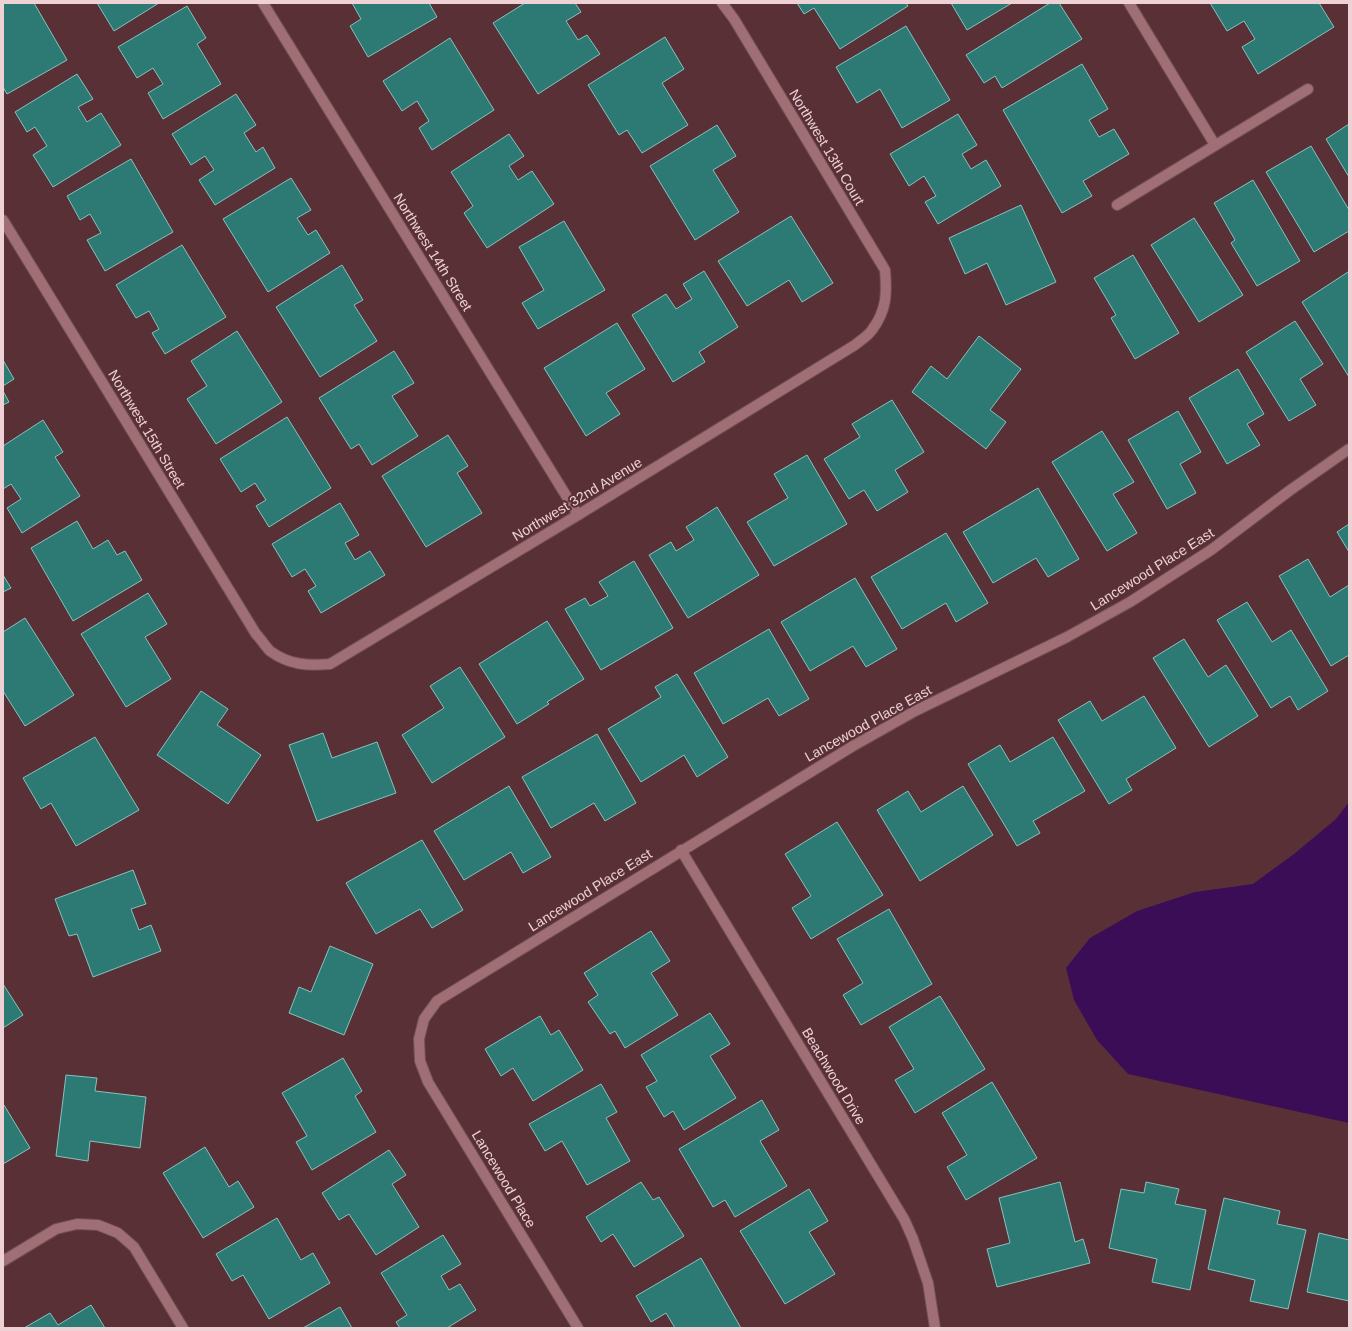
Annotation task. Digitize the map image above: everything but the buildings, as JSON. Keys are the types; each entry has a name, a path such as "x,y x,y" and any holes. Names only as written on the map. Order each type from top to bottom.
{"street":[{"name":"Northwest 14th Street","path":"263,3 578,515"},
{"name":"Northwest 13th Court","path":"722,3 734,19 885,270 887,291 883,312"},
{"path":"1129,3 1216,145"},
{"path":"1117,205 1308,89"},
{"name":"Northwest 15th Street","path":"3,220 256,634 270,650"},
{"name":"Northwest 32nd Avenue","path":"270,650 288,661 309,666 330,664 578,515 855,345 872,331 883,312"},
{"name":"Lancewood Place East","path":"419,1039 424,1019 437,1001 853,746 915,711 1067,637 1130,602 1211,550 1289,491 1349,449"},
{"name":"Beachwood Drive","path":"682,850 904,1219 913,1239 928,1283 935,1328"},
{"name":"Lancewood Place","path":"419,1039 420,1061 428,1082 578,1328"},
{"path":"3,1261 56,1229 77,1224 98,1225 118,1233 134,1247 183,1328"}],"shaded area":[{"path":"1349,802 1349,1123 1128,1074 1097,1040 1074,1000 1066,968 1090,938 1137,911 1195,892 1253,884 1294,854 1336,819"}]}
